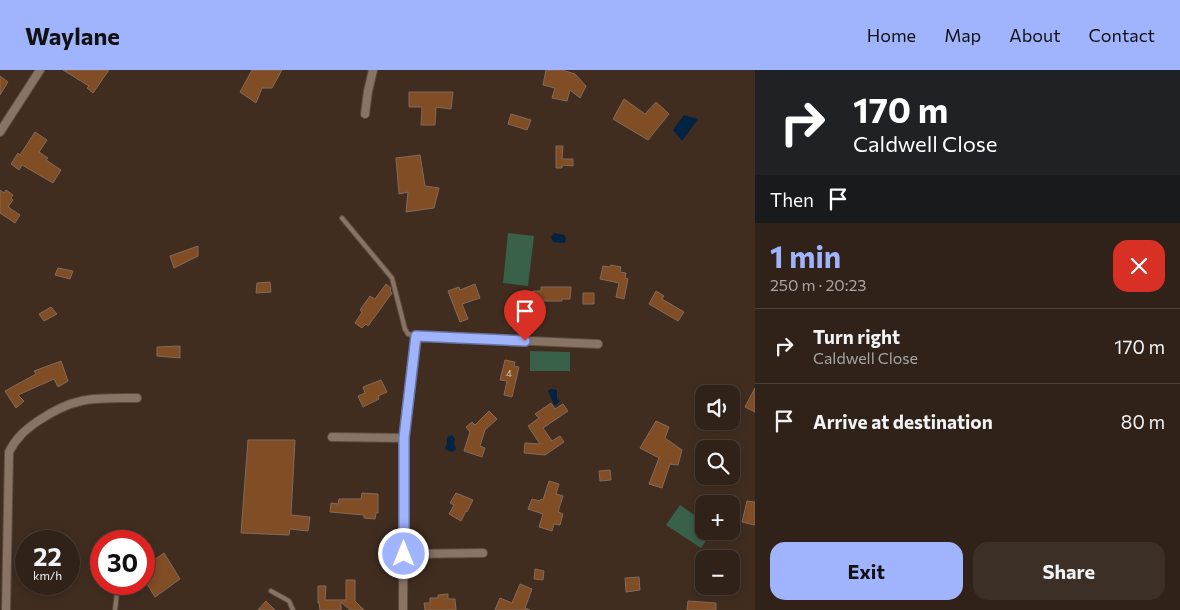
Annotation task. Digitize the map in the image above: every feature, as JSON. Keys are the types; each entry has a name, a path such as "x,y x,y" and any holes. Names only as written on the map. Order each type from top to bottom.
{"street":[{"path":"365,114 373,70"},
{"path":"0,132 39,71"},
{"path":"403,610 404,438 416,336 598,344"},
{"path":"6,610 9,452 14,442 23,431 57,409 72,402 94,398 137,398"},
{"path":"332,437 404,438"},
{"path":"404,554 483,553"}],"lane":[{"path":"342,218 392,278 405,329 408,334 416,336"},
{"path":"271,591 289,601 293,610"},
{"path":"115,610 117,595"}],"green space":[{"path":"508,233 534,236 528,286 503,283"},
{"path":"530,351 570,352 570,371 530,371"},
{"path":"680,505 695,516 695,540 707,540 701,548 666,525"}],"water":[{"path":"684,115 698,119 682,141 673,130"},
{"path":"554,233 564,235 566,238 565,243 553,242 551,237"},
{"path":"551,389 557,390 557,399 560,401 556,405 554,405 548,391"},
{"path":"452,435 455,439 456,450 452,452 445,448 447,437"}],"building":[{"path":"63,70 109,70 93,93 87,88 89,86"},
{"path":"252,70 282,70 272,88 262,88 256,103 240,92"},
{"path":"546,70 562,70 575,74 586,86 580,98 570,90 567,101 552,98 555,88 543,85"},
{"path":"0,76 8,82 0,95"},
{"path":"409,92 453,92 451,109 436,107 435,125 421,125 422,107 409,107"},
{"path":"624,99 645,114 656,102 669,114 648,140 613,119"},
{"path":"511,114 531,120 527,130 508,124"},
{"path":"35,132 47,140 39,152 48,158 46,160 61,170 53,183 22,165 19,170 11,164 18,153 20,155"},
{"path":"556,146 563,146 562,159 573,159 573,166 562,165 562,168 556,168"},
{"path":"420,155 425,186 439,188 434,208 406,212 408,192 399,194 396,158"},
{"path":"0,190 4,193 6,190 13,195 11,198 13,200 8,207 20,215 15,223 0,213"},
{"path":"198,246 198,256 174,268 170,256"},
{"path":"611,265 621,267 620,272 626,273 625,278 628,279 624,299 616,297 619,283 600,279 603,266 610,267"},
{"path":"58,268 73,271 70,279 55,275"},
{"path":"270,282 271,292 256,293 257,283"},
{"path":"386,284 391,288 390,291 392,293 368,326 366,324 362,328 355,323 362,312 360,310 370,296 375,299"},
{"path":"475,284 480,298 462,304 468,319 460,322 448,291 459,287 460,290"},
{"path":"541,287 571,287 570,299 562,299 562,301 537,301 536,324 527,323 528,307 525,307 525,299 533,299 533,291 541,291"},
{"path":"656,291 664,296 662,299 684,312 678,321 649,304"},
{"path":"583,293 594,293 594,304 583,304"},
{"path":"51,307 57,314 44,321 39,314"},
{"path":"180,346 180,358 157,356 157,347"},
{"path":"505,360 515,362 514,366 519,367 512,397 504,395 507,381 500,380"},
{"path":"61,361 68,381 58,387 54,379 18,395 24,401 16,408 5,391 36,374 34,371"},
{"path":"381,380 387,392 378,396 379,399 363,407 358,396 365,393 363,387"},
{"path":"755,388 755,412 745,407"},
{"path":"551,403 555,409 563,404 568,411 543,428 552,441 560,436 564,442 545,455 524,453 525,443 540,444 528,426 539,418 535,414"},
{"path":"489,411 497,419 485,430 480,446 485,448 482,457 464,451 470,432 466,427 472,422 475,425"},
{"path":"656,421 669,427 665,438 682,450 678,465 670,464 662,488 649,484 659,458 640,448"},
{"path":"248,440 295,440 291,515 310,517 308,531 290,529 289,535 241,533"},
{"path":"610,470 611,480 600,481 599,471"},
{"path":"549,481 559,484 556,494 563,496 558,512 563,514 560,525 554,524 552,531 539,527 543,514 528,509 532,499 543,500"},
{"path":"362,493 378,494 378,513 376,513 375,519 364,518 364,515 330,512 331,503 338,504 339,499 361,499"},
{"path":"456,493 473,500 461,521 449,514 454,505 450,503"},
{"path":"747,501 755,502 755,525 742,522"},
{"path":"164,553 180,579 155,597 154,595 155,559"},
{"path":"535,569 544,571 543,580 534,579"},
{"path":"639,577 640,590 626,592 625,578"},
{"path":"346,580 355,580 355,601 364,610 350,610 341,602 341,610 320,610 318,586 326,586 325,600 346,600"},
{"path":"520,584 532,589 525,608 530,610 495,610 500,598 512,603"},
{"path":"448,594 448,599 455,599 456,610 425,610 424,603 430,603 430,598 438,598 438,595"},
{"path":"266,601 275,610 258,610"},
{"path":"688,601 716,603 716,610 687,610"}],"route":[{"path":"404,554 404,438 416,336 525,341"}]}
